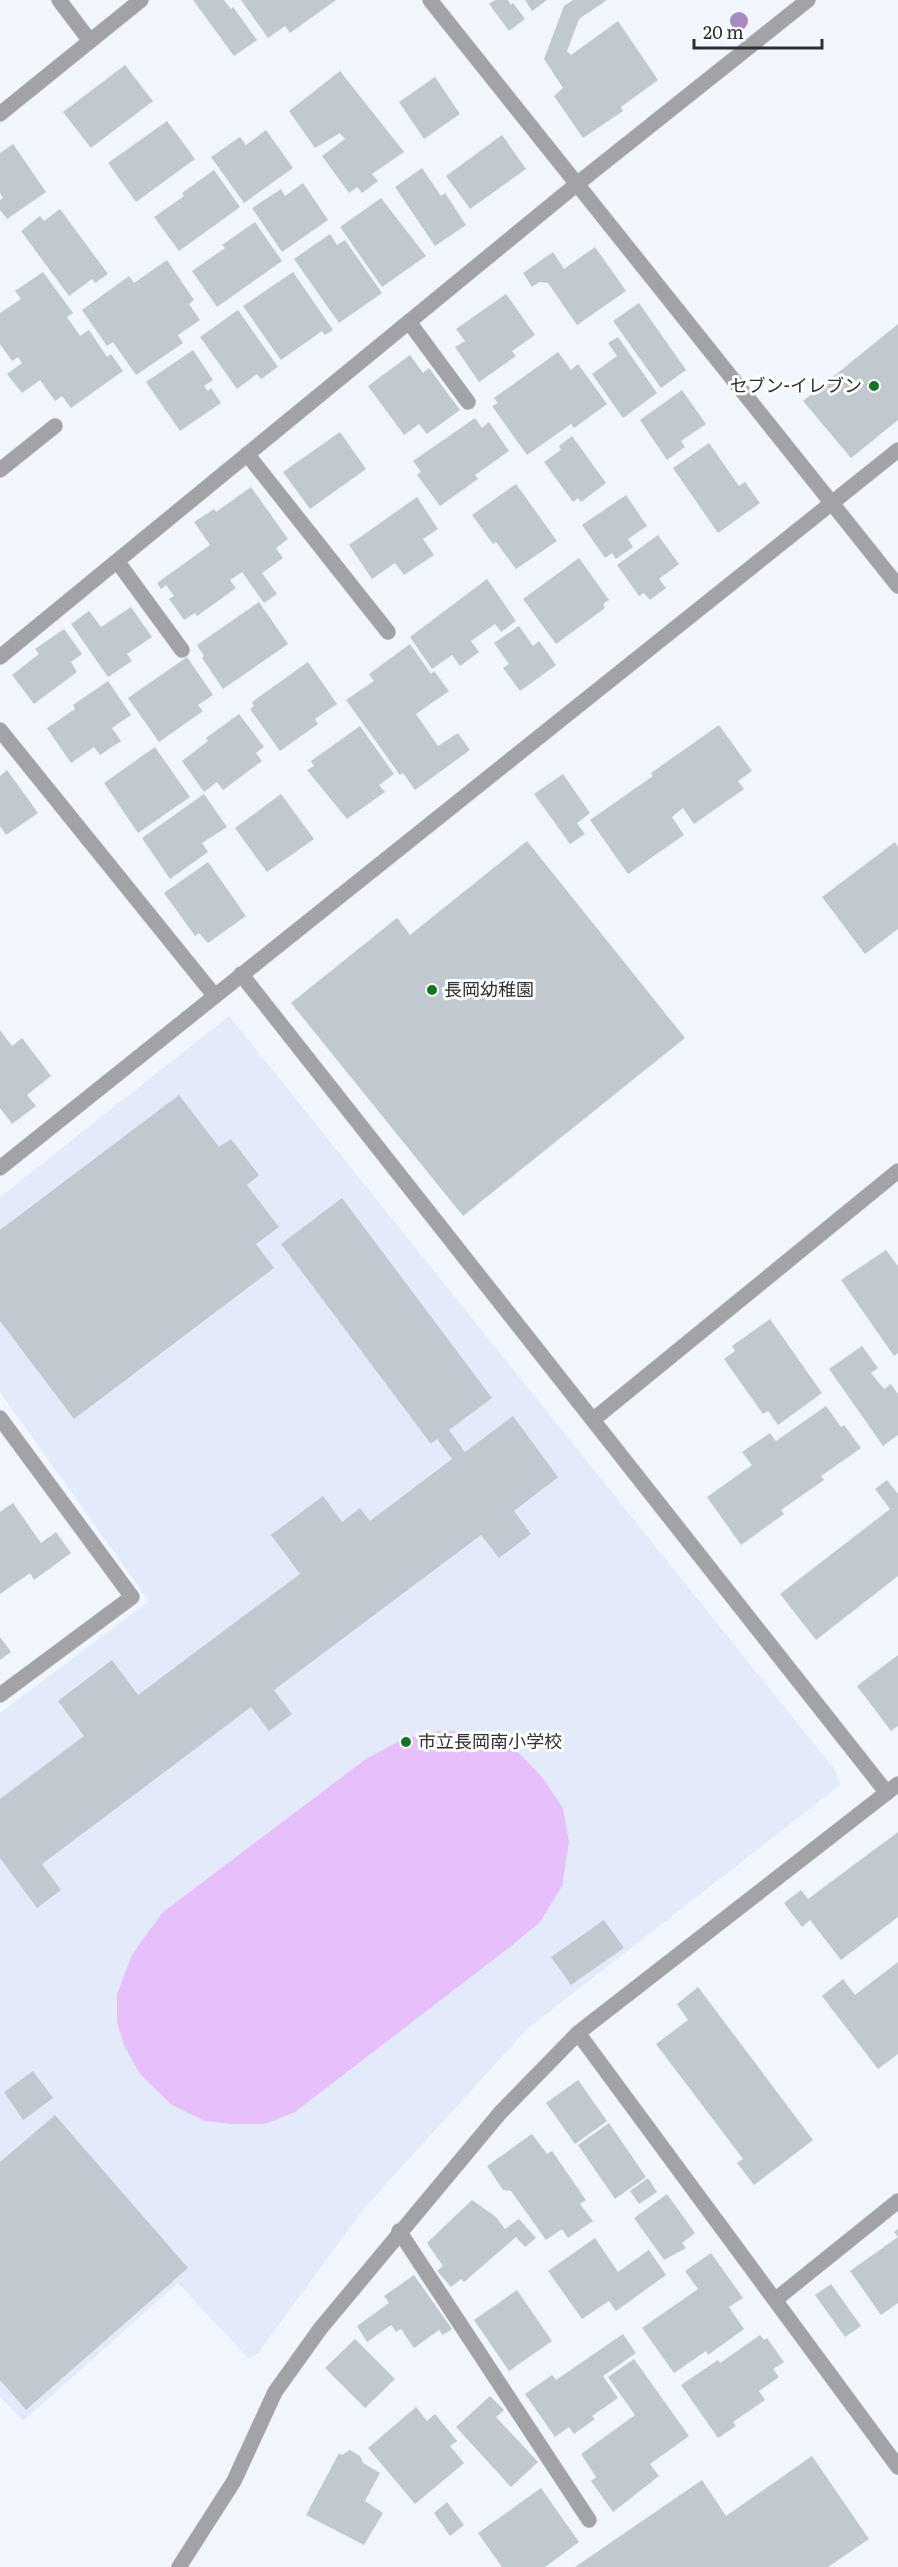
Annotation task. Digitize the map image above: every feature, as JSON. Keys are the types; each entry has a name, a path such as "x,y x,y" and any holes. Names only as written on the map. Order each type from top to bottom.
{"street":[{"path":"59,0 90,41"},
{"path":"0,114 141,0"},
{"path":"430,0 898,586"},
{"path":"0,657 577,184 808,0"},
{"path":"409,322 468,402"},
{"path":"0,470 55,426"},
{"path":"0,1168 898,450"},
{"path":"247,454 388,632"},
{"path":"117,561 182,650"},
{"path":"3,739 214,995"},
{"path":"179,2567 234,2481 275,2392 320,2330 399,2231 500,2113 579,2033 892,1788 594,1419 241,974"},
{"path":"594,1419 898,1171"},
{"path":"0,1418 132,1598 0,1695"},
{"path":"579,2033 898,2468"},
{"path":"775,2300 898,2201"},
{"path":"399,2231 589,2520"}],"shaded area":[{"name":"市立長岡南小学校","path":"229,1016 835,1770 840,1785 527,2029 365,2207 258,2353 249,2359 178,2283 23,2421 0,2397 0,1713 149,1601 0,1392 0,1197"},
{"path":"443,1730 485,1735 516,1750 541,1776 563,1808 569,1842 562,1886 540,1922 295,2112 265,2124 232,2124 205,2121 172,2105 140,2074 124,2045 117,2022 117,1994 132,1955 162,1913 366,1759 401,1740"}],"building":[{"path":"193,0 224,0 231,9 233,7 257,40 234,56"},
{"path":"241,0 336,0 290,33 285,26 268,38"},
{"path":"495,0 508,0 511,5 513,3 525,19 509,31 489,4"},
{"path":"525,0 547,0 532,11"},
{"path":"573,0 607,0 579,19 567,51 571,55 618,21 658,80 621,107 623,111 583,138 554,96 563,88 544,59 564,6"},
{"path":"125,65 153,101 91,148 63,112"},
{"path":"340,71 404,152 372,174 378,181 362,193 357,187 349,193 322,156 345,139 340,133 315,148 289,111"},
{"path":"435,77 460,114 424,139 399,102"},
{"path":"167,121 195,159 136,202 108,163"},
{"path":"266,130 293,168 244,203 211,157 240,137 246,145"},
{"path":"502,135 526,169 470,209 446,176"},
{"path":"13,144 46,192 7,219 0,210 0,200 3,198 0,193 0,153"},
{"path":"422,168 441,196 445,193 466,225 435,246 395,187"},
{"path":"214,170 240,207 179,251 154,217 184,196 182,193"},
{"path":"303,183 328,220 282,252 252,208 281,189 285,196"},
{"path":"381,198 426,256 382,287 340,227"},
{"path":"60,209 108,274 95,283 92,279 69,296 21,231 40,216 44,221"},
{"path":"255,222 282,261 217,307 192,271 225,248 222,245"},
{"path":"330,234 337,245 345,240 382,293 339,323 294,259"},
{"path":"595,247 626,291 577,325 548,283 539,282 532,287 523,273 553,252 564,269"},
{"path":"167,260 194,300 189,304 200,320 178,335 183,343 136,375 113,342 107,346 82,310 129,276 134,283"},
{"path":"43,272 73,313 67,317 80,336 89,330 107,357 111,354 123,371 71,408 62,396 55,401 40,380 22,393 7,374 22,363 18,357 12,361 0,344 0,313 21,299 15,291"},
{"path":"293,272 333,330 325,335 322,331 281,360 243,306"},
{"path":"506,294 535,335 512,351 516,356 479,382 455,347 465,341 456,329"},
{"path":"639,303 686,370 661,388 613,321"},
{"path":"238,310 278,367 261,379 257,374 237,389 200,337"},
{"path":"898,324 898,420 851,458 803,401"},
{"path":"618,337 657,393 623,418 592,374 617,356 608,343"},
{"path":"193,350 213,380 204,386 208,391 211,388 221,403 180,431 146,382"},
{"path":"558,352 571,370 578,364 607,404 574,428 571,424 527,455 492,406 498,403 494,398"},
{"path":"410,355 423,373 429,368 460,410 427,434 419,424 404,435 368,386"},
{"path":"682,390 706,424 681,441 685,447 667,460 640,420"},
{"path":"475,418 482,428 489,422 509,451 475,475 478,479 440,506 417,475 421,472 413,461"},
{"path":"340,432 366,469 310,509 283,472"},
{"path":"572,436 606,483 581,502 578,498 573,502 544,462 561,450 559,446"},
{"path":"709,443 739,486 745,482 760,503 718,533 673,468"},
{"path":"516,484 557,541 516,569 496,542 493,544 472,515"},
{"path":"251,487 288,539 276,548 283,558 262,573 277,594 264,603 242,572 230,580 236,588 197,616 195,613 184,620 169,599 174,596 166,585 161,589 157,583 210,545 194,522 214,509 216,512"},
{"path":"626,495 647,526 628,539 633,547 616,559 612,553 605,558 582,525"},
{"path":"417,497 438,529 423,539 434,555 404,575 395,563 372,579 349,545"},
{"path":"658,535 679,564 659,579 666,588 650,600 644,593 639,596 617,565"},
{"path":"579,558 609,600 603,604 605,608 556,644 523,599"},
{"path":"487,579 516,621 501,632 495,624 471,641 479,652 460,666 452,655 432,669 410,637"},
{"path":"259,602 288,644 223,689 202,658 204,656 197,645"},
{"path":"131,607 152,637 127,654 132,661 108,677 71,624 89,611 101,627"},
{"path":"519,626 533,646 539,641 556,665 520,691 503,668 509,664 494,643"},
{"path":"64,629 82,654 71,662 77,672 34,704 12,675 39,654 35,649"},
{"path":"410,644 431,674 434,671 449,691 416,714 438,746 458,733 470,750 415,790 403,773 400,775 346,700 374,681 369,674"},
{"path":"187,657 213,695 198,705 203,711 159,742 128,698"},
{"path":"308,662 337,704 315,719 318,724 280,751 250,709 254,706 252,702"},
{"path":"108,681 131,715 112,728 121,741 100,755 94,747 71,763 47,728 75,709 73,705"},
{"path":"239,714 264,747 256,753 262,761 223,790 217,782 204,792 182,761 208,741 206,738"},
{"path":"719,725 752,771 738,781 744,789 694,824 683,808 672,817 684,835 628,874 590,820 653,776 651,773"},
{"path":"360,726 394,774 379,785 385,792 347,819 307,770 314,766 311,761"},
{"path":"155,747 190,797 138,833 104,783"},
{"path":"7,770 38,813 6,835 0,826 0,776"},
{"path":"563,774 590,813 577,823 585,834 570,844 534,794"},
{"path":"204,794 227,827 202,843 208,852 170,879 142,838"},
{"path":"281,794 314,839 267,872 235,828"},
{"path":"527,841 685,1038 463,1216 291,1003 397,918 410,935"},
{"path":"895,842 898,847 898,929 865,954 822,897"},
{"path":"208,862 246,916 208,943 199,933 195,936 164,893"},
{"path":"0,1030 12,1046 22,1038 51,1076 27,1095 36,1106 12,1124 0,1108"},
{"path":"179,1095 219,1147 231,1139 259,1175 247,1185 279,1227 256,1244 274,1268 74,1419 0,1321 0,1230"},
{"path":"342,1198 492,1398 449,1430 465,1452 513,1416 558,1477 514,1511 531,1534 499,1558 481,1535 274,1690 292,1714 269,1731 251,1707 42,1864 61,1890 37,1908 0,1858 0,1799 84,1736 58,1701 112,1660 138,1695 300,1574 271,1535 323,1496 342,1522 360,1508 370,1521 452,1459 437,1439 431,1444 281,1244"},
{"path":"886,1250 898,1266 898,1353 894,1356 841,1280"},
{"path":"770,1319 822,1393 778,1425 768,1411 763,1414 724,1359 735,1351 732,1346"},
{"path":"862,1346 878,1368 871,1373 884,1389 891,1384 898,1394 898,1435 883,1446 829,1369"},
{"path":"826,1406 841,1427 844,1425 861,1448 821,1476 824,1480 781,1510 784,1514 741,1545 707,1497 752,1465 742,1452 770,1433 776,1441"},
{"path":"887,1480 898,1494 898,1576 816,1640 780,1594 890,1509 875,1489"},
{"path":"13,1503 41,1543 56,1532 71,1553 34,1580 30,1573 0,1594 0,1512"},
{"path":"0,1637 11,1652 0,1660"},
{"path":"898,1655 898,1726 891,1731 857,1686"},
{"path":"898,1832 898,1917 841,1960 810,1920 802,1927 784,1903 801,1890 808,1899"},
{"path":"604,1920 624,1948 571,1985 551,1957"},
{"path":"898,1962 898,2054 878,2069 822,1996 843,1979 855,1995"},
{"path":"698,1987 813,2140 754,2185 737,2163 743,2159 656,2044 688,2020 677,2004"},
{"path":"33,2071 53,2098 23,2120 4,2092"},
{"path":"578,2080 607,2121 575,2144 546,2103"},
{"path":"55,2115 188,2268 26,2410 0,2380 0,2162"},
{"path":"609,2123 646,2177 615,2199 578,2145"},
{"path":"532,2134 547,2154 552,2151 586,2200 580,2204 593,2221 568,2238 562,2229 546,2240 511,2191 503,2190 487,2166"},
{"path":"648,2178 657,2192 639,2204 630,2191"},
{"path":"667,2194 695,2233 682,2243 686,2248 664,2260 634,2218"},
{"path":"472,2200 496,2217 505,2229 519,2219 536,2238 525,2247 516,2237 464,2282 461,2279 451,2287 437,2271 443,2266 427,2243"},
{"path":"898,2237 898,2303 881,2315 850,2271"},
{"path":"595,2238 618,2272 649,2250 666,2275 616,2311 609,2301 582,2319 548,2271"},
{"path":"711,2253 743,2298 729,2307 744,2329 708,2355 706,2351 674,2373 642,2328 698,2289 685,2271"},
{"path":"414,2275 452,2329 443,2335 439,2330 414,2348 401,2329 396,2332 391,2325 367,2342 357,2326 389,2303 384,2296"},
{"path":"831,2284 861,2326 845,2337 815,2295"},
{"path":"517,2290 552,2341 509,2371 474,2320"},
{"path":"623,2334 636,2353 603,2376 618,2398 592,2416 595,2419 574,2434 569,2427 555,2437 525,2394 552,2375 556,2380"},
{"path":"760,2335 764,2340 767,2338 784,2362 773,2369 779,2377 759,2391 765,2400 733,2422 736,2426 718,2438 681,2385 718,2360 720,2363"},
{"path":"355,2339 395,2379 365,2408 325,2368"},
{"path":"634,2359 689,2436 650,2464 659,2476 613,2512 591,2481 596,2477 581,2454 635,2415 608,2377"},
{"path":"490,2396 504,2410 496,2417 538,2462 511,2487 456,2427"},
{"path":"416,2407 427,2421 435,2414 457,2441 450,2446 464,2463 415,2504 368,2448"},
{"path":"350,2450 360,2456 363,2463 380,2473 365,2501 383,2513 364,2545 306,2515 339,2453 342,2455"},
{"path":"812,2456 869,2539 828,2567 575,2567 702,2480 726,2516"},
{"path":"541,2488 579,2542 545,2567 502,2567 478,2533"},
{"path":"447,2502 464,2525 450,2536 434,2513"}],"place":[{"name":"セブン-イレブン","path":"874,386"},
{"name":"長岡幼稚園","path":"432,990"},
{"name":"市立長岡南小学校","path":"406,1742"}]}
